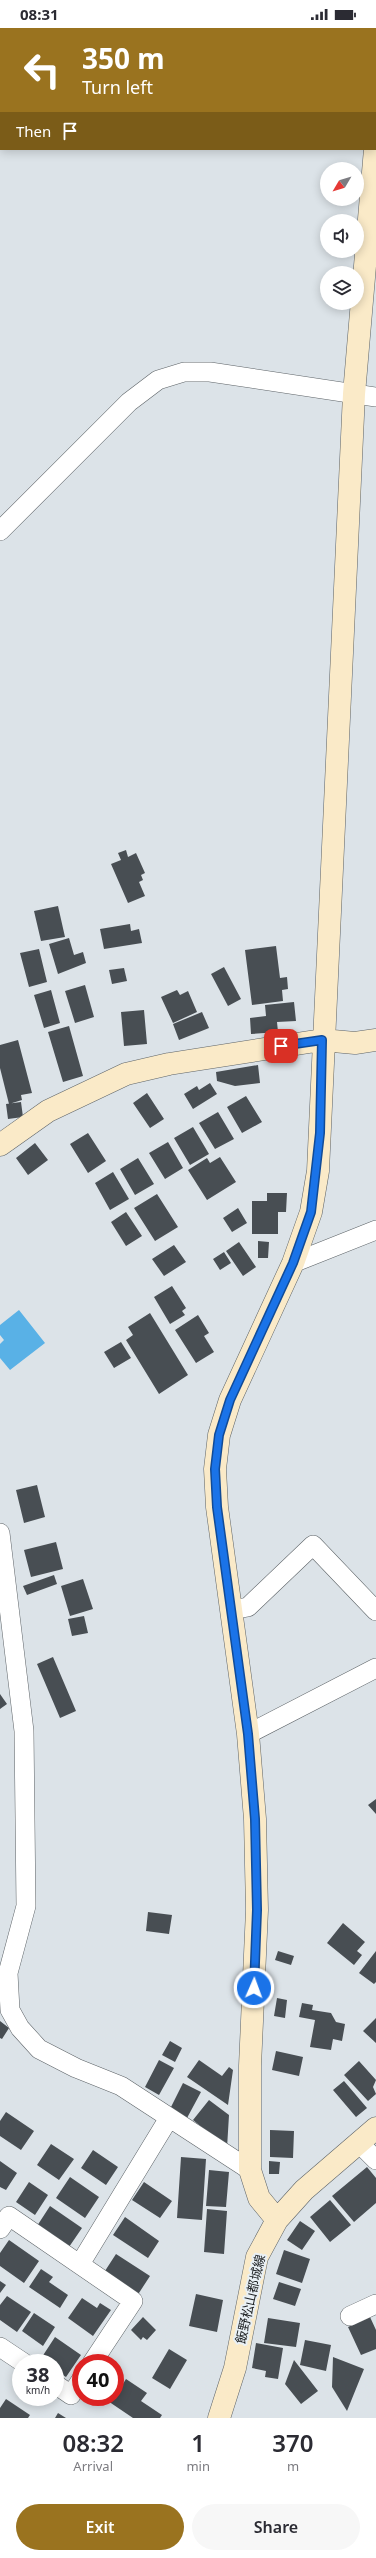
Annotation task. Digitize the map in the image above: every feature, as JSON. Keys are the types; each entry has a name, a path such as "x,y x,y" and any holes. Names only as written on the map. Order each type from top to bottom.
{"street":[{"path":"277,2220 259,2198 250,2170 250,2066 257,1910 255,1819 248,1734 217,1507 215,1469 219,1435 230,1400 293,1263 311,1212 318,1171 322,1040 354,394 371,235 375,150"},
{"path":"0,531 129,402 158,380 184,372 210,372 376,397"},
{"path":"0,1145 48,1111 126,1074 169,1064 322,1040 355,1043 376,1040"},
{"path":"293,1263 376,1230"},
{"path":"0,1533 8,1661 24,1731 26,1906 8,1973 10,2010 20,2028 39,2048 76,2068 121,2086 250,2170"},
{"path":"231,1610 248,1607 313,1545 376,1611"},
{"path":"248,1734 376,1668"},
{"path":"80,2264 169,2118"},
{"name":"飯野松山都城線","path":"219,2418 235,2368 258,2257 277,2220 304,2190 376,2128"},
{"path":"359,2143 376,2160"},
{"path":"3,2219 80,2264 133,2301 98,2354"},
{"path":"350,2316 376,2304"},
{"path":"0,2347 12,2355"},
{"path":"64,2390 71,2395 72,2394"}],"water":[{"path":"19,1310 45,1343 10,1370 0,1358 0,1344 4,1340 0,1335 0,1325"}],"building":[{"path":"126,850 128,857 136,853 145,873 141,875 143,880 139,882 145,896 128,903 111,864 121,860 118,853"},
{"path":"58,906 65,937 41,941 34,911"},
{"path":"130,924 131,931 139,929 142,943 104,949 100,929"},
{"path":"69,938 74,955 83,952 86,963 58,974 49,944"},
{"path":"276,946 280,978 287,977 288,989 282,990 283,1001 252,1005 245,950"},
{"path":"39,949 47,982 29,987 20,953"},
{"path":"224,967 241,999 228,1006 211,974"},
{"path":"124,968 127,981 112,984 109,970"},
{"path":"85,985 94,1017 75,1023 65,991"},
{"path":"51,990 60,1023 44,1028 34,995"},
{"path":"177,990 180,995 188,991 197,1012 173,1023 161,997"},
{"path":"294,1002 296,1021 277,1022 278,1032 251,1034 250,1018 266,1016 265,1005"},
{"path":"144,1010 147,1044 124,1046 121,1012"},
{"path":"202,1012 209,1028 179,1040 173,1024"},
{"path":"69,1026 83,1076 63,1082 48,1032"},
{"path":"18,1040 32,1093 21,1095 22,1100 9,1104 0,1068 0,1045"},
{"path":"258,1065 260,1083 235,1086 217,1081 216,1072"},
{"path":"210,1083 217,1094 193,1109 184,1094 197,1086 199,1090"},
{"path":"147,1093 164,1119 150,1128 133,1103"},
{"path":"246,1096 262,1122 242,1133 227,1107"},
{"path":"21,1102 23,1117 8,1119 6,1104"},
{"path":"218,1112 234,1139 215,1149 199,1123"},
{"path":"193,1127 209,1154 190,1165 174,1138"},
{"path":"88,1133 106,1161 88,1173 70,1144"},
{"path":"168,1142 183,1168 165,1179 149,1153"},
{"path":"35,1143 48,1160 28,1175 16,1158"},
{"path":"220,1157 236,1182 207,1200 188,1170 207,1158 210,1163"},
{"path":"138,1158 154,1184 135,1195 120,1169"},
{"path":"113,1172 129,1199 110,1210 95,1183"},
{"path":"267,1193 287,1193 286,1212 278,1212 278,1234 252,1234 252,1201 267,1201"},
{"path":"157,1194 178,1227 155,1241 134,1208"},
{"path":"238,1208 247,1223 232,1232 223,1218"},
{"path":"126,1212 142,1236 126,1246 111,1222"},
{"path":"258,1241 269,1242 268,1258 258,1258"},
{"path":"239,1242 256,1267 243,1276 226,1251"},
{"path":"174,1245 186,1262 164,1276 152,1259"},
{"path":"224,1252 231,1263 220,1270 213,1259"},
{"path":"172,1286 186,1308 182,1311 185,1315 170,1324 154,1297"},
{"path":"150,1313 188,1375 159,1394 126,1340 133,1335 128,1327"},
{"path":"198,1315 209,1333 204,1336 214,1352 196,1363 175,1330"},
{"path":"121,1342 131,1358 114,1368 104,1352"},
{"path":"37,1485 45,1517 24,1523 16,1490"},
{"path":"56,1542 63,1569 31,1577 24,1550"},
{"path":"54,1575 57,1584 27,1595 23,1586"},
{"path":"83,1579 93,1609 70,1616 61,1586"},
{"path":"84,1616 88,1633 72,1636 68,1619"},
{"path":"53,1657 76,1711 60,1718 37,1664"},
{"path":"0,1694 7,1704 0,1709"},
{"path":"376,1799 376,1814 368,1805"},
{"path":"148,1912 172,1915 169,1934 146,1931"},
{"path":"343,1923 365,1942 357,1951 362,1955 354,1965 327,1943"},
{"path":"278,1951 294,1956 291,1965 275,1960"},
{"path":"376,1951 376,1982 374,1984 359,1973"},
{"path":"277,1998 287,2000 285,2018 274,2016"},
{"path":"302,2003 313,2005 312,2010 331,2013 336,2022 345,2024 342,2041 333,2039 331,2050 310,2047 315,2020 299,2017"},
{"path":"376,2018 376,2043 363,2031"},
{"path":"0,2021 9,2028 2,2039 0,2038"},
{"path":"170,2041 182,2048 175,2062 162,2055"},
{"path":"276,2051 303,2057 299,2076 272,2070"},
{"path":"159,2060 174,2068 159,2095 145,2087"},
{"path":"199,2060 222,2076 229,2067 233,2070 228,2105 187,2077"},
{"path":"359,2061 376,2080 373,2087 376,2094 368,2101 344,2075"},
{"path":"344,2081 367,2108 356,2117 333,2090"},
{"path":"183,2083 201,2092 187,2118 170,2109"},
{"path":"209,2100 229,2115 227,2148 193,2120"},
{"path":"6,2112 34,2131 21,2150 0,2136 0,2121"},
{"path":"270,2130 294,2131 293,2158 270,2157"},
{"path":"51,2144 74,2159 59,2180 37,2165"},
{"path":"93,2150 118,2167 106,2185 81,2168"},
{"path":"181,2157 206,2159 202,2220 177,2218"},
{"path":"0,2161 17,2173 6,2190 0,2187"},
{"path":"269,2161 280,2162 279,2174 269,2174"},
{"path":"367,2167 376,2178 376,2203 354,2222 332,2196"},
{"path":"209,2170 229,2172 226,2207 206,2206"},
{"path":"70,2177 99,2197 85,2218 56,2198"},
{"path":"29,2182 48,2195 35,2215 16,2202"},
{"path":"144,2182 172,2201 160,2218 132,2200"},
{"path":"330,2200 351,2225 330,2242 310,2217"},
{"path":"50,2206 82,2228 69,2247 37,2226"},
{"path":"207,2209 227,2211 224,2254 204,2252"},
{"path":"125,2217 159,2241 148,2258 113,2235"},
{"path":"300,2221 315,2231 302,2250 287,2240"},
{"path":"9,2240 39,2261 24,2283 0,2266 0,2253"},
{"path":"284,2250 310,2259 302,2283 276,2274"},
{"path":"116,2254 150,2276 137,2296 103,2274"},
{"path":"41,2269 53,2277 49,2282 68,2295 60,2308 29,2287"},
{"path":"0,2281 6,2285 0,2293"},
{"path":"279,2282 301,2289 295,2306 273,2299"},
{"path":"196,2294 223,2300 217,2332 189,2326"},
{"path":"7,2296 31,2312 17,2332 0,2320 0,2305"},
{"path":"82,2298 97,2308 100,2303 111,2310 93,2336 68,2318"},
{"path":"34,2313 55,2327 43,2346 22,2331"},
{"path":"143,2317 156,2330 147,2340 143,2337 141,2340 131,2330"},
{"path":"370,2317 376,2330 376,2349 361,2355 348,2327"},
{"path":"268,2318 300,2323 296,2347 264,2343"},
{"path":"55,2337 80,2354 72,2354 72,2368 66,2377 64,2376 64,2354 44,2354"},
{"path":"305,2340 331,2345 326,2371 300,2365"},
{"path":"256,2343 283,2348 278,2379 265,2377 266,2371 252,2368"},
{"path":"169,2349 187,2360 170,2389 152,2378"},
{"path":"333,2357 364,2369 347,2411 332,2387"},
{"path":"294,2360 318,2391 301,2404 285,2384"},
{"path":"126,2379 147,2393 141,2401 162,2415 160,2418 133,2418 115,2406 124,2406 124,2382"},
{"path":"6,2399 12,2403 12,2406 16,2406 30,2415 28,2418 0,2418 0,2408"},
{"path":"58,2413 66,2418 55,2418"}],"route":[{"path":"254,1988 257,1910 255,1819 248,1734 217,1507 215,1469 219,1435 230,1400 293,1263 311,1212 318,1171 322,1040 281,1046"}]}
